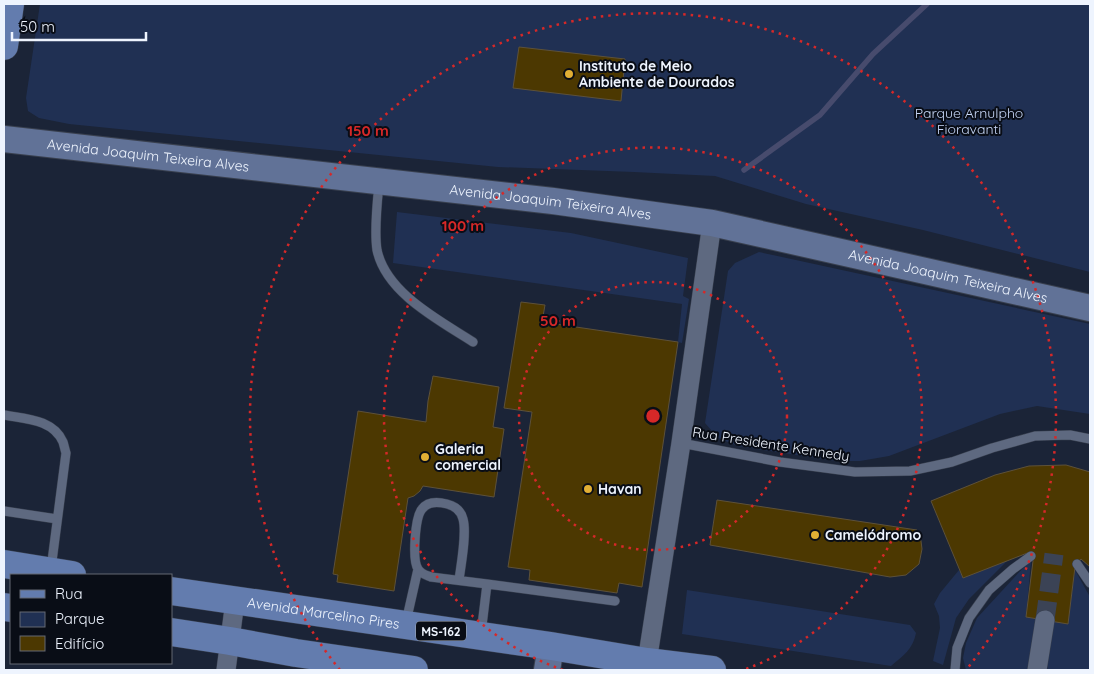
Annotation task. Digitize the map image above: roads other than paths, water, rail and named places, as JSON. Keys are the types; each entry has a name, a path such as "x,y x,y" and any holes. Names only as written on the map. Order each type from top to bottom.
{"main road":[{"path":"4,46 10,4"},
{"name":"Avenida Joaquim Teixeira Alves","path":"4,139 553,201 712,223 1090,308"},
{"path":"4,564 61,574"},
{"name":"Avenida Marcelino Pires","path":"172,591 481,637 549,658 647,662 712,670"},
{"path":"172,632 414,670"}],"street":[{"path":"647,662 681,443 712,223"},
{"path":"226,670 235,601"},
{"path":"1037,670 1045,620"}],"lane":[{"path":"379,181 376,221 378,250 387,275 402,292 425,310 473,342"},
{"path":"4,415 42,422 54,430 62,441 66,454 57,519 61,574"},
{"name":"Rua Presidente Kennedy","path":"681,443 780,462 855,472 910,471 952,462 1035,436 1070,435 1090,439"},
{"path":"459,580 464,529 463,518 459,510 450,505 428,504 422,508 418,515 415,551 418,569 423,574 431,577 615,601"},
{"path":"4,512 57,519"},
{"path":"955,670 957,648 969,618 989,590 1031,556"},
{"path":"1077,564 1090,583"},
{"path":"405,626 418,569"},
{"path":"481,637 487,584"}],"waterway":[{"path":"744,170 820,115 873,54 927,4"}],"tunnel":[{"path":"1045,620 1054,554"}],"place":[{"name":"Instituto de Meio Ambiente de Dourados","path":"569,74"},
{"name":"Galeria comercial","path":"425,457"},
{"name":"Havan","path":"588,489"},
{"name":"Camelódromo","path":"815,535"}],"park label":[{"name":"Parque Arnulpho Fioravanti","path":"969,122"}]}
